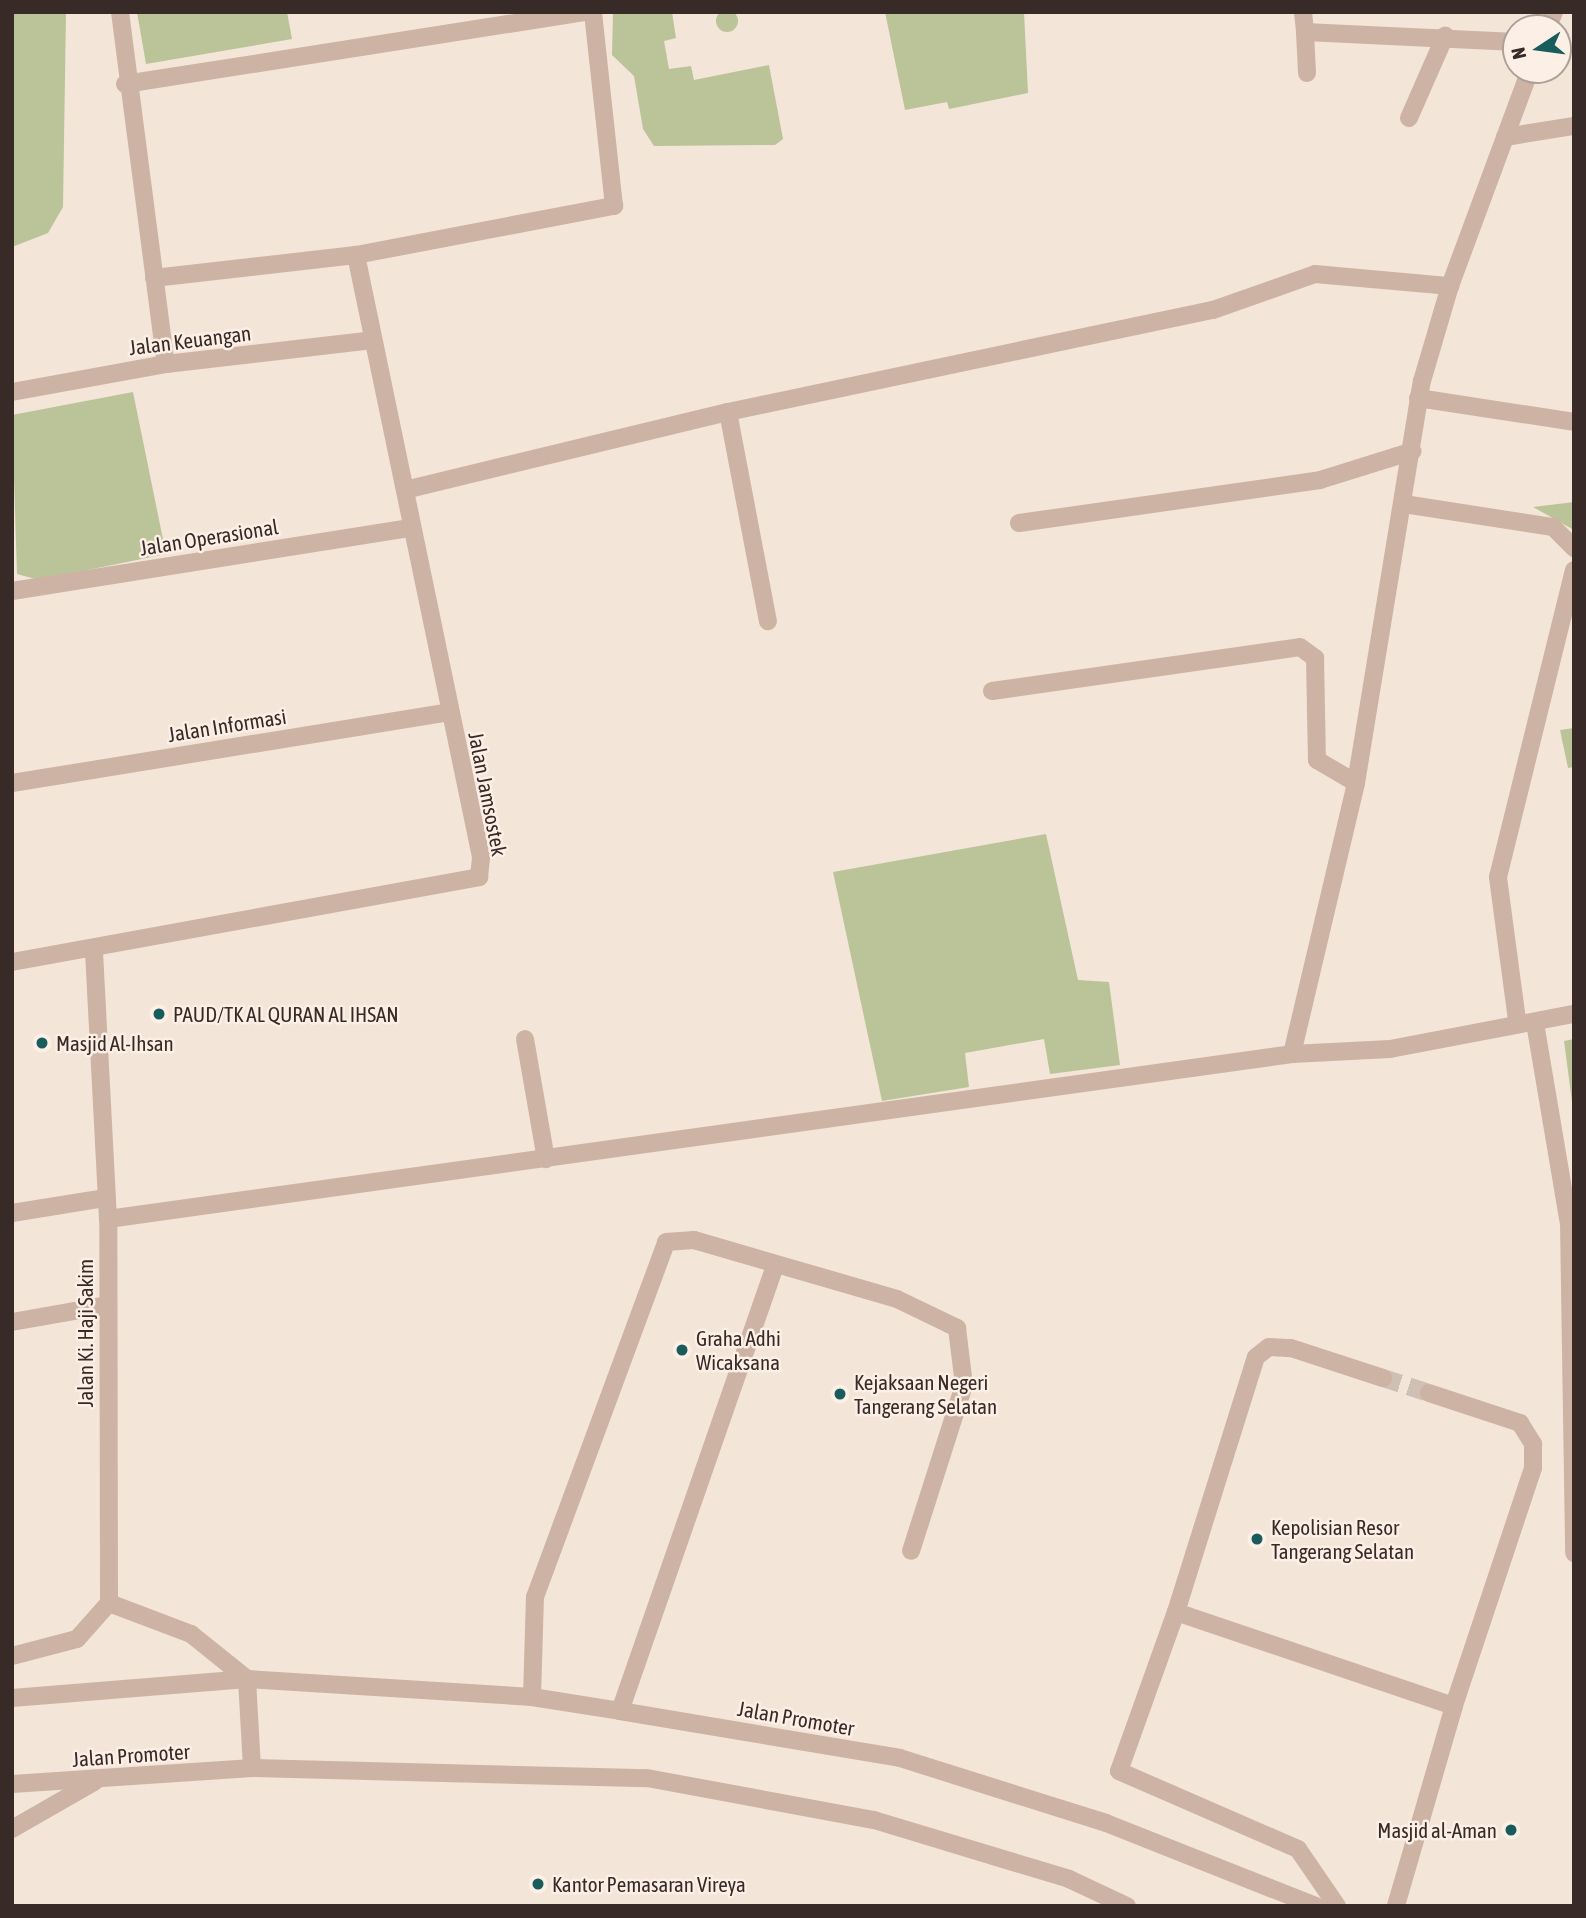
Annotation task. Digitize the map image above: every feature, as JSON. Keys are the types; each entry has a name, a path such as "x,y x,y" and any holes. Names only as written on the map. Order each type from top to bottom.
{"street":[{"path":"120,12 125,84 166,364"},
{"path":"125,84 587,12"},
{"path":"154,278 356,255 614,206 593,12"},
{"path":"1303,12 1307,73"},
{"path":"1305,32 1446,36 1502,41"},
{"path":"1409,118 1446,36"},
{"path":"1292,1054 1356,783 1413,451 1418,398 1450,286 1525,84"},
{"path":"1505,137 1574,126"},
{"name":"Jalan Jamsostek","path":"12,962 479,877 481,857 356,255"},
{"path":"405,490 728,412 1213,310 1315,274 1450,286"},
{"name":"Jalan Keuangan","path":"12,392 166,364 373,340"},
{"path":"1418,398 1574,422"},
{"path":"728,412 768,621"},
{"path":"1018,523 1320,480 1413,451"},
{"path":"1404,504 1553,527 1574,548"},
{"name":"Jalan Operasional","path":"12,591 412,528"},
{"path":"1574,570 1498,877 1569,1223 1574,1553"},
{"path":"992,691 1300,647 1315,658 1317,760 1356,783"},
{"name":"Jalan Informasi","path":"12,783 449,712"},
{"name":"Jalan Ki. Haji Sakim","path":"94,948 108,1219 109,1603"},
{"path":"108,1219 1292,1054 1390,1049 1574,1014"},
{"path":"525,1039 546,1159"},
{"path":"12,1213 106,1198"},
{"path":"532,1697 535,1597 656,1257 666,1242 680,1237 774,1268 897,1299 957,1328 964,1385 911,1551"},
{"path":"620,1711 774,1268"},
{"path":"12,1322 108,1306"},
{"path":"1337,1906 1298,1849 1119,1771 1176,1612 1256,1357 1269,1346 1291,1348 1383,1378"},
{"path":"1396,1906 1454,1706 1533,1468 1533,1444 1520,1423 1429,1393"},
{"path":"12,1656 78,1639 109,1603 191,1634 247,1679 252,1769"},
{"path":"1176,1612 1454,1706"},
{"name":"Jalan Promoter","path":"12,1698 247,1679 532,1697 620,1711 900,1758 1106,1823 1315,1906"},
{"name":"Jalan Promoter","path":"12,1784 97,1781 252,1769 646,1779 874,1819 1069,1879 1127,1906"},
{"path":"12,1829 97,1781"}],"green space":[{"path":"727,10 735,13 738,21 735,29 727,32 719,29 716,21 719,13"},
{"path":"12,12 66,12 63,207 48,233 12,247"},
{"path":"137,12 287,12 292,39 146,64"},
{"path":"613,12 672,12 676,38 664,41 669,69 691,66 694,80 769,65 783,139 775,145 654,146 643,129 634,76 612,55"},
{"path":"885,12 1024,12 1028,93 949,109 947,102 905,110"},
{"path":"133,392 166,554 39,580 17,574 12,415"},
{"path":"1574,502 1574,530 1533,507"},
{"path":"1574,728 1574,767 1568,768 1560,730"},
{"path":"1046,834 1078,980 1109,982 1120,1065 1050,1074 1044,1039 965,1053 969,1087 882,1101 833,872"},
{"path":"1574,1039 1574,1117 1564,1041"}],"tunnel":[{"path":"1383,1378 1429,1393"}],"place":[{"name":"PAUD/TK AL QURAN AL IHSAN","path":"159,1014"},
{"name":"Masjid Al-Ihsan","path":"42,1043"},
{"name":"Graha Adhi Wicaksana","path":"682,1350"},
{"name":"Kejaksaan Negeri Tangerang Selatan","path":"840,1394"},
{"name":"Kepolisian Resor Tangerang Selatan","path":"1257,1539"},
{"name":"Masjid al-Aman","path":"1511,1830"},
{"name":"Kantor Pemasaran Vireya","path":"538,1884"}]}
